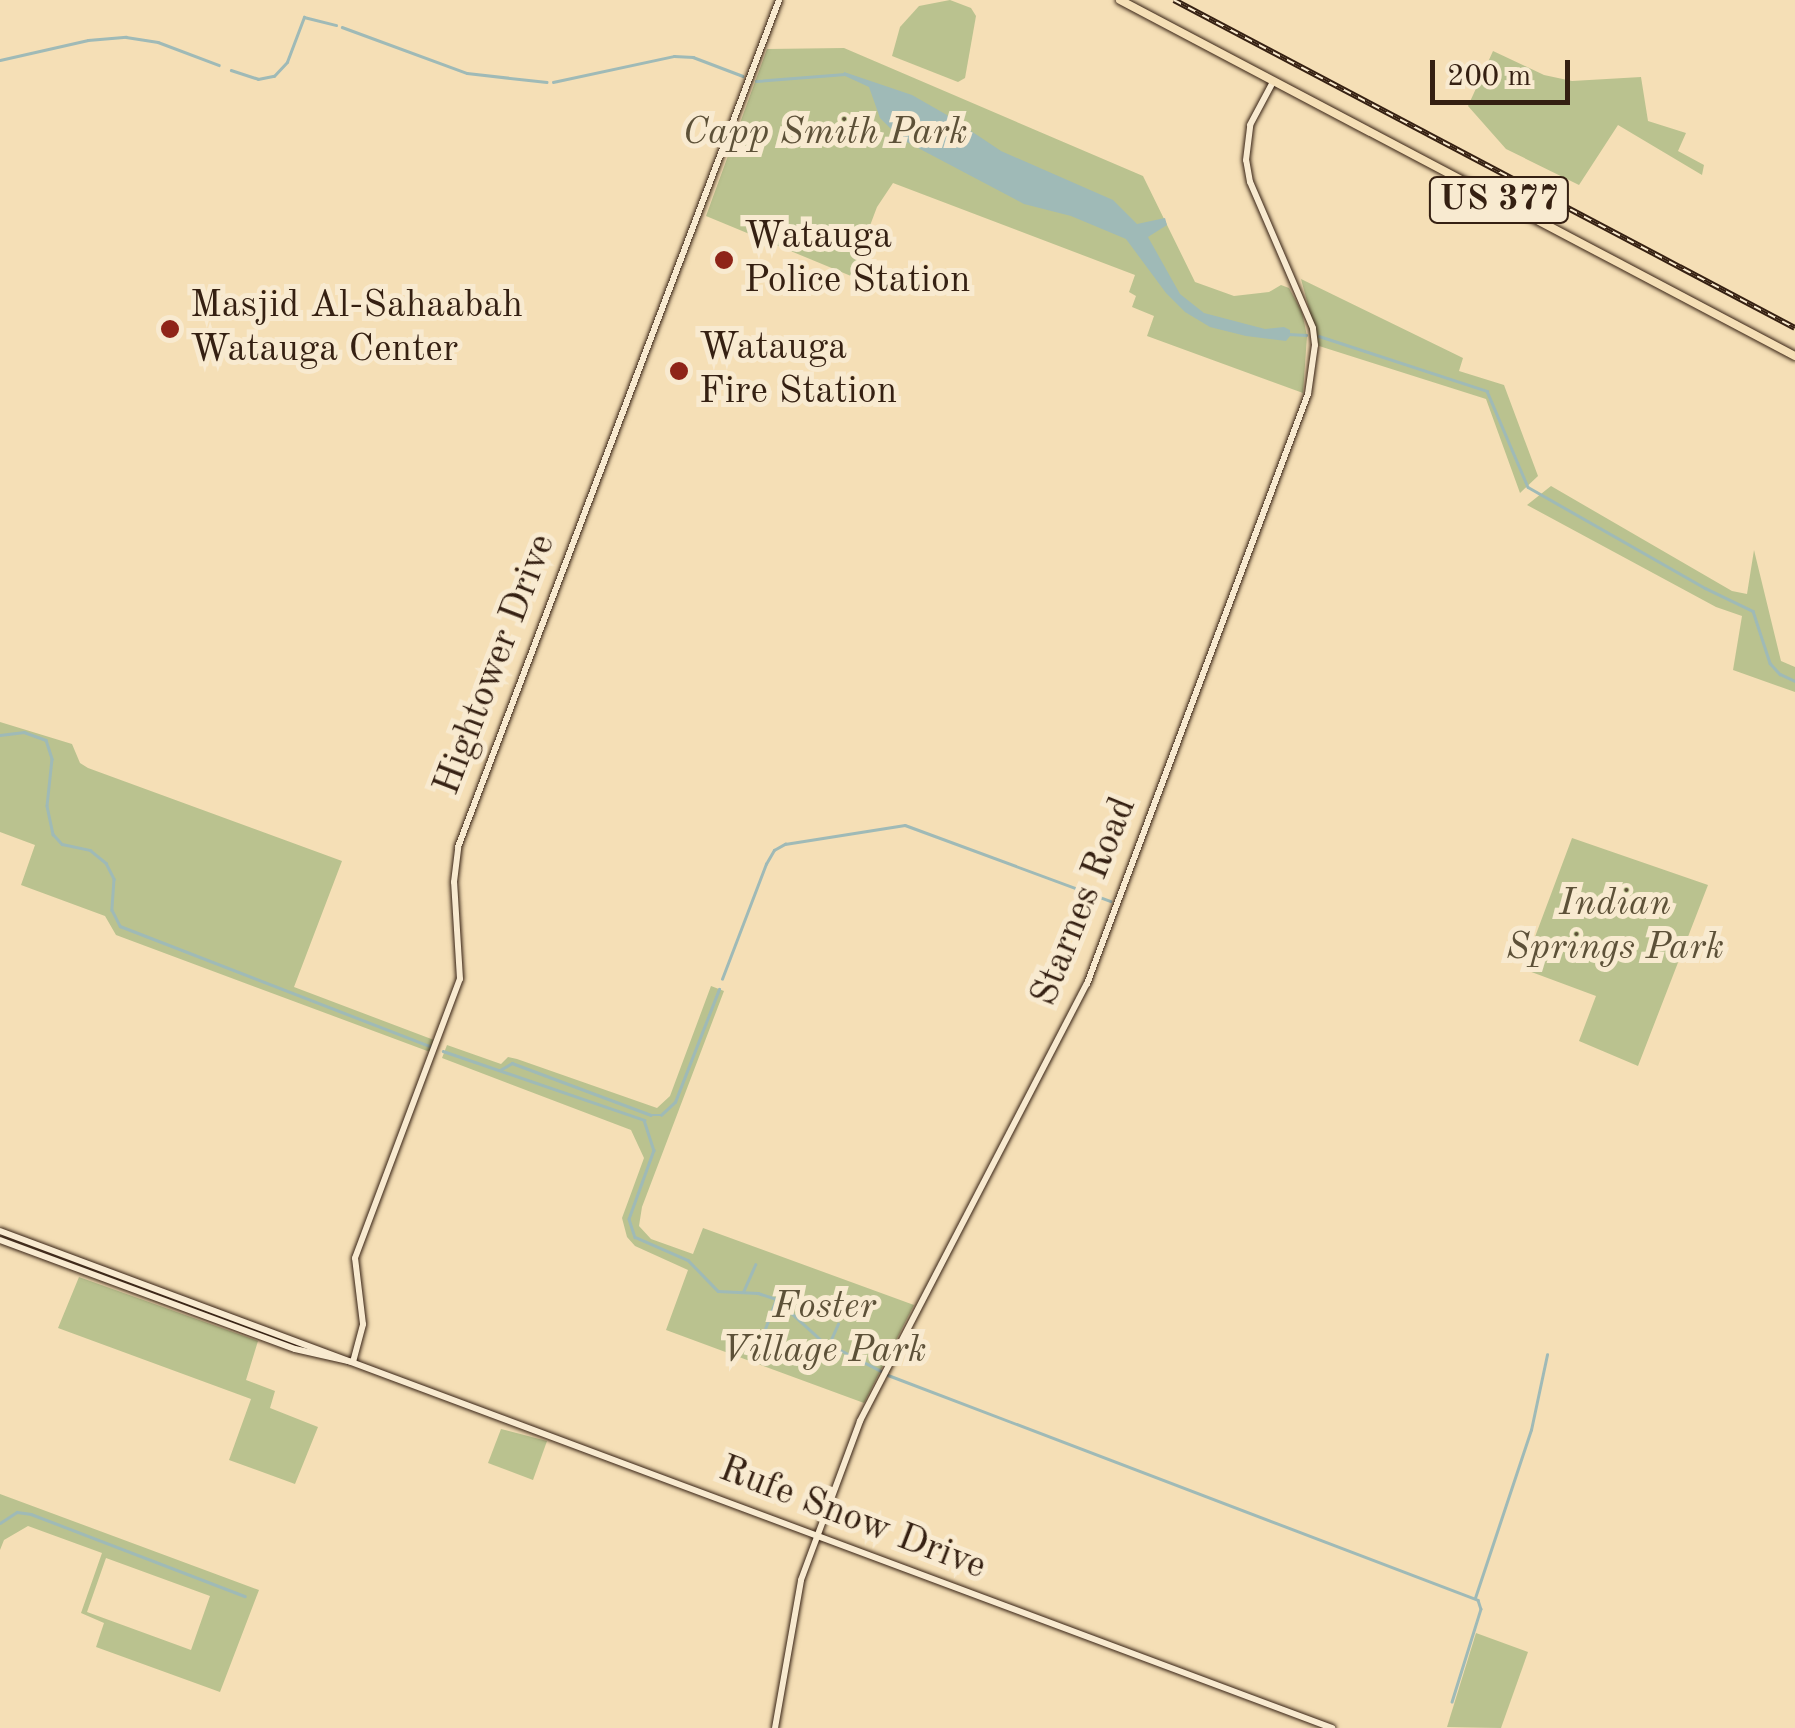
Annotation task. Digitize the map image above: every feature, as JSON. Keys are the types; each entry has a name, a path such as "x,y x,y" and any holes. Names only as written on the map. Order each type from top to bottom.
{"main road":[{"name":"Hightower Drive","path":"353,1362 360,1342 362,1307 355,1282 355,1258 460,979 454,867 461,837 779,0"},
{"name":"US 377","path":"1120,0 1795,356"},
{"name":"Starnes Road","path":"775,1728 798,1597 817,1535 881,1377 1087,984 1308,394 1315,345 1313,328 1246,160 1250,124 1273,82"},
{"name":"Rufe Snow Drive","path":"0,1231 1332,1728"},
{"name":"Rufe Snow Drive","path":"0,1240 295,1350 353,1362"},
{"path":"337,1354 360,1342"}],"green space":[{"path":"950,0 971,8 976,16 965,78 958,82 892,56 900,27 919,6"},
{"name":"Capp Smith Park","path":"844,48 1143,176 1195,282 1234,296 1269,292 1281,285 1289,288 1302,312 1307,336 1303,393 1147,336 1154,316 1132,307 1136,296 1129,292 1135,275 893,183 877,207 851,276 706,216 767,49"},
{"path":"1493,51 1544,75 1572,81 1641,77 1648,121 1686,133 1678,151 1704,165 1702,175 1618,125 1579,185 1506,149 1468,106"},
{"path":"1301,279 1463,358 1459,371 1504,385 1538,476 1520,493 1486,399 1319,346"},
{"path":"1551,486 1732,591 1747,594 1754,550 1781,661 1795,667 1795,692 1733,670 1742,616 1716,607 1527,505"},
{"path":"0,722 72,744 80,763 88,768 342,861 294,987 434,1040 430,1052 116,935 105,916 21,885 35,845 0,832"},
{"name":"Indian Springs Park","path":"1572,838 1708,885 1638,1066 1579,1041 1596,996 1523,969"},
{"name":"Foster Village Park","path":"711,986 724,991 642,1207 639,1226 651,1239 693,1254 703,1228 914,1305 864,1403 666,1330 688,1270 635,1246 627,1237 622,1218 644,1158 631,1130 442,1058 447,1045 501,1064 508,1057 517,1059 657,1108 670,1096"},
{"path":"79,1277 258,1341 246,1380 275,1391 270,1408 318,1427 295,1484 229,1460 251,1399 58,1328"},
{"path":"501,1429 547,1441 533,1480 488,1463"},
{"path":"0,1494 259,1590 220,1692 96,1647 104,1623 81,1613 102,1553 28,1526 4,1540 0,1550","holes":["106,1558 210,1596 191,1650 87,1612"]},
{"path":"1476,1633 1528,1652 1501,1728 1447,1727"}],"water":[{"path":"844,72 912,95 947,115 954,128 968,129 1001,151 1113,200 1137,224 1165,218 1167,225 1148,237 1180,294 1204,313 1265,329 1284,327 1290,330 1290,336 1286,341 1210,327 1185,312 1166,293 1126,239 1071,216 1024,204 901,139 880,118 869,87 843,75"}],"waterway":[{"path":"231,70 258,79 274,76 287,62 304,17 336,25"},
{"path":"342,27 467,73 546,82"},
{"path":"0,60 88,40 126,37 158,42 219,65"},
{"path":"553,82 674,56 693,57 743,76"},
{"path":"756,81 845,74"},
{"path":"1288,334 1306,335"},
{"path":"1319,336 1487,391 1528,487 1705,588 1753,611 1770,663 1780,674 1795,681"},
{"path":"0,735 24,732 46,740 52,759 47,806 53,834 62,844 90,850 106,863 114,879 112,910 120,926 430,1046"},
{"path":"722,979 766,864 774,850 785,844 905,825 1110,901"},
{"path":"500,1070 512,1063 651,1115 661,1115 675,1102 719,989"},
{"path":"443,1051 644,1120 654,1150 629,1219 635,1237 688,1260 718,1291 758,1293 776,1299 821,1340 881,1371"},
{"path":"743,1292 755,1265"},
{"path":"761,1340 776,1299"},
{"path":"829,1344 838,1324"},
{"path":"1475,1598 1531,1430 1547,1355"},
{"path":"888,1375 1478,1600 1481,1609 1452,1702"},
{"path":"0,1523 17,1512 31,1514 245,1596"}],"railway":[{"path":"1174,0 1795,328"}],"place":[{"name":"Watauga Police Station","path":"724,260"},
{"name":"Masjid Al-Sahaabah Watauga Center","path":"170,329"},
{"name":"Watauga Fire Station","path":"679,371"}]}
